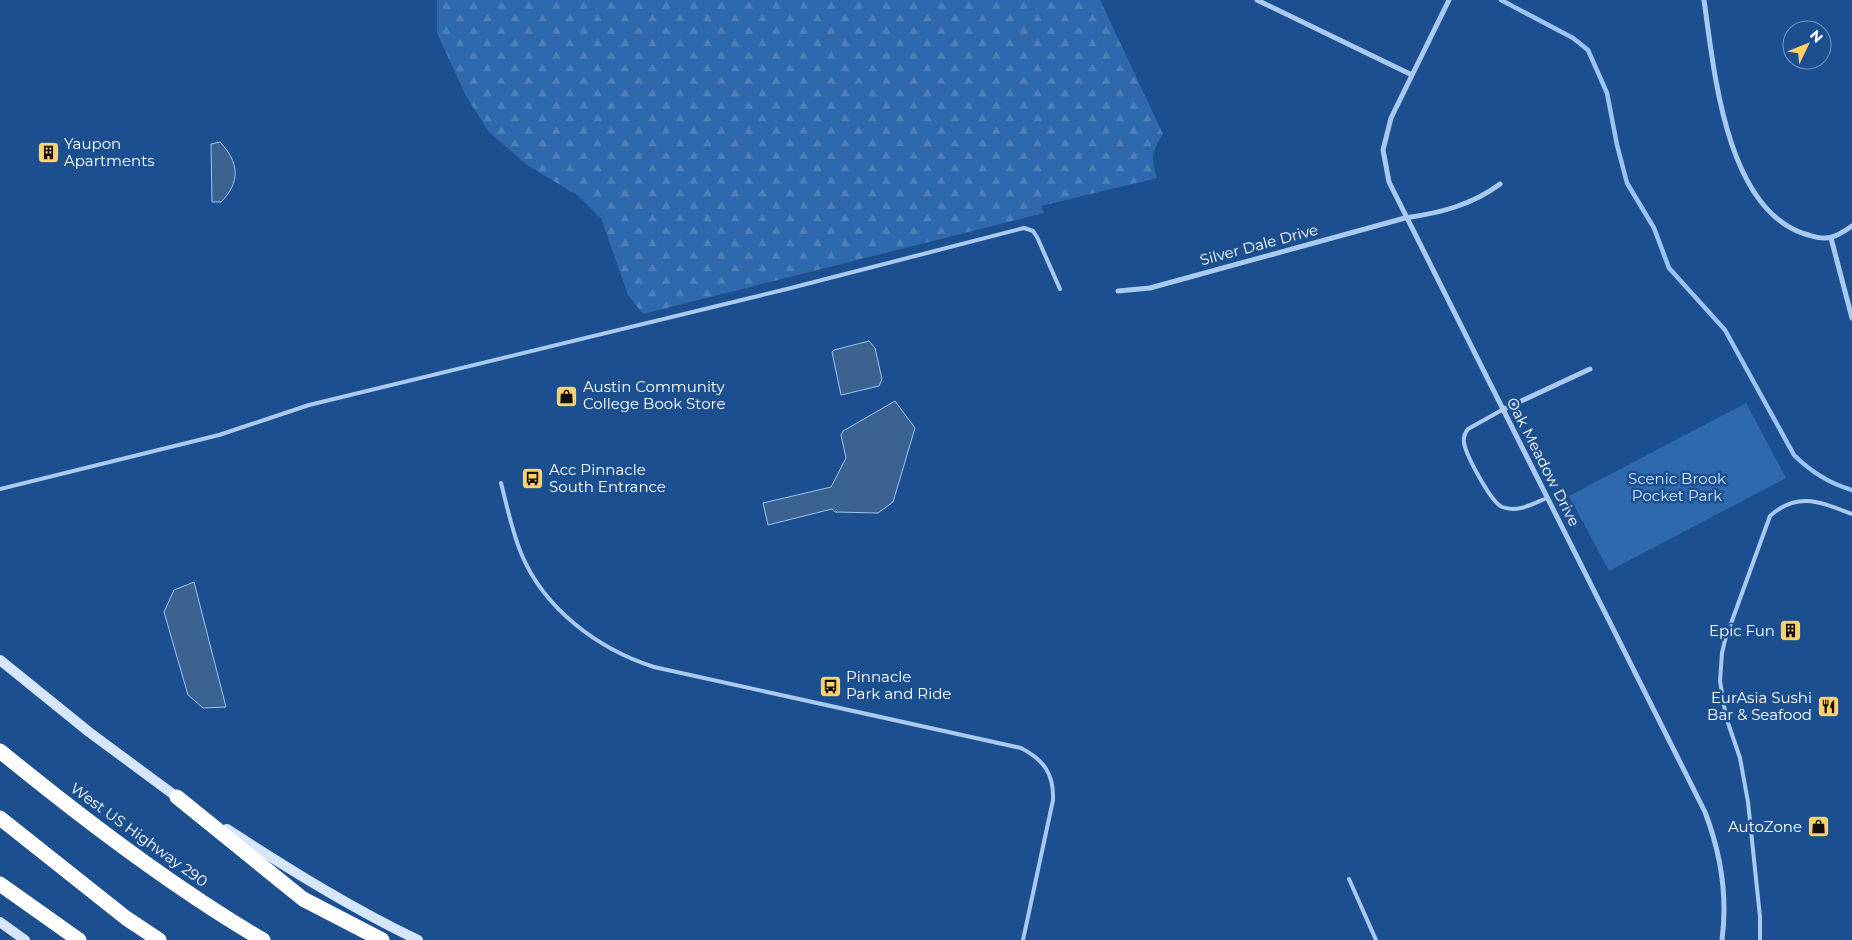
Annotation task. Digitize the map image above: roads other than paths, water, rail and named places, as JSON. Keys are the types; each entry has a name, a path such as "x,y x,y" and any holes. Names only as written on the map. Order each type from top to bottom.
{"highway":[{"name":"West US Highway 290","path":"0,751 50,792 217,913 263,940"},
{"path":"177,797 303,899 382,940"},
{"path":"0,818 126,918 159,940"},
{"path":"0,884 79,940"}],"main road":[{"path":"0,660 89,732 177,797 302,878 418,940"},
{"path":"0,922 25,940"}],"street":[{"path":"1257,0 1410,74"},
{"name":"Oak Meadow Drive","path":"1448,0 1410,74 1391,118 1384,150 1389,182 1705,812 1722,871 1724,914 1722,940"},
{"path":"1704,0 1724,120 1747,180 1762,202 1784,224 1816,237 1831,238 1852,226"},
{"name":"Silver Dale Drive","path":"1118,291 1150,288 1406,218 1432,214 1473,202 1500,184"},
{"path":"1831,238 1852,318"},
{"path":"1502,410 1590,369"}],"lane":[{"path":"0,489 219,435 309,405 769,293 1024,228 1033,232 1037,237 1060,289"},
{"path":"1502,410 1468,429 1464,443 1467,451 1492,499 1500,506 1516,509 1547,498"},
{"path":"501,483 517,542 534,578 548,597 572,621 618,654 668,670 1020,748 1041,761 1053,782 1053,800 1023,940"},
{"path":"1760,940 1760,917 1748,802 1740,758 1726,717 1720,681 1722,653 1734,611 1770,516 1787,504 1802,500 1816,500 1852,514"},
{"path":"1349,879 1376,940"}],"waterway":[{"path":"1501,0 1573,38 1588,50 1607,93 1617,145 1627,183 1654,228 1669,268 1725,330 1794,455 1820,476 1852,490"}],"place":[{"name":"Yaupon Apartments","path":"48,153"},
{"name":"Austin Community College Book Store","path":"567,396"},
{"name":"Acc Pinnacle South Entrance","path":"533,479"},
{"name":"Epic Fun","path":"1791,631"},
{"name":"Pinnacle Park and Ride","path":"830,686"},
{"name":"EurAsia Sushi Bar & Seafood","path":"1828,707"},
{"name":"AutoZone","path":"1818,827"}],"park label":[{"name":"Scenic Brook Pocket Park","path":"1677,488"}]}
